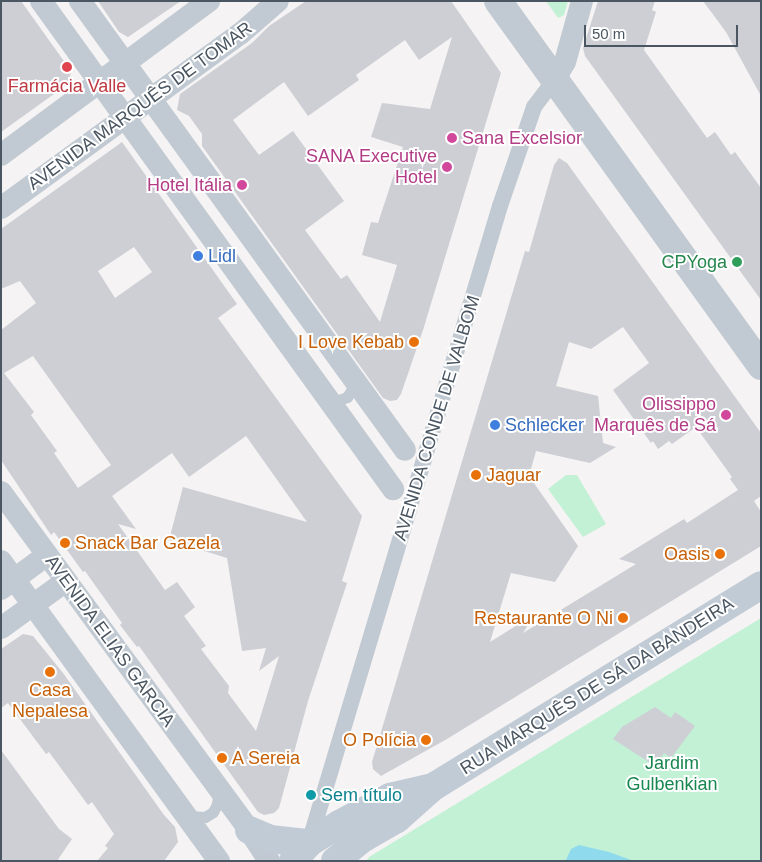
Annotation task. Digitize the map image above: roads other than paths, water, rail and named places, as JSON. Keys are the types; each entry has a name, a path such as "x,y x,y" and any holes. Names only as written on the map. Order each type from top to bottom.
{"main road":[{"name":"RUA MARQUÊS DE SÁ DA BANDEIRA","path":"335,861 362,839 397,819 433,787 761,585"},
{"name":"RUA MARQUÊS DE SÁ DA BANDEIRA","path":"301,852 339,824 390,797 433,787"},
{"path":"249,830 301,852"}],"street":[{"path":"41,1 393,489"},
{"path":"80,1 405,450"},
{"path":"1,154 209,1"},
{"name":"AVENIDA MARQUÊS DE TOMAR","path":"1,208 240,34 278,1"},
{"path":"498,1 761,366"},
{"name":"AVENIDA CONDE DE VALBOM","path":"301,852 500,206 534,107 565,62 582,1"},
{"name":"AVENIDA ELIAS GARCIA","path":"1,492 249,830 269,861"},
{"path":"8,584 47,555"},
{"path":"1,561 8,584 33,604 219,861"},
{"path":"1,628 66,581"}],"lane":[{"path":"329,400 336,401 348,397 354,386 354,380"},
{"path":"187,816 205,817 213,812 217,804 218,790"}],"water":[{"path":"579,845 609,852 634,861 566,860 571,849"}],"place":[{"name":"Farmácia Valle","path":"67,67"},
{"name":"Sana Excelsior","path":"452,138"},
{"name":"SANA Executive Hotel","path":"447,167"},
{"name":"Hotel Itália","path":"242,185"},
{"name":"Lidl","path":"198,256"},
{"name":"CPYoga","path":"737,262"},
{"name":"I Love Kebab","path":"414,342"},
{"name":"Olissippo Marquês de Sá","path":"726,415"},
{"name":"Schlecker","path":"495,425"},
{"name":"Jaguar","path":"476,475"},
{"name":"Snack Bar Gazela","path":"65,543"},
{"name":"Oasis","path":"720,554"},
{"name":"Restaurante O Ni","path":"623,618"},
{"name":"Casa Nepalesa","path":"50,672"},
{"name":"O Polícia","path":"426,740"},
{"name":"A Sereia","path":"222,758"},
{"name":"Sem título","path":"311,795"}],"park label":[{"name":"Jardim Gulbenkian","path":"672,774"}]}
